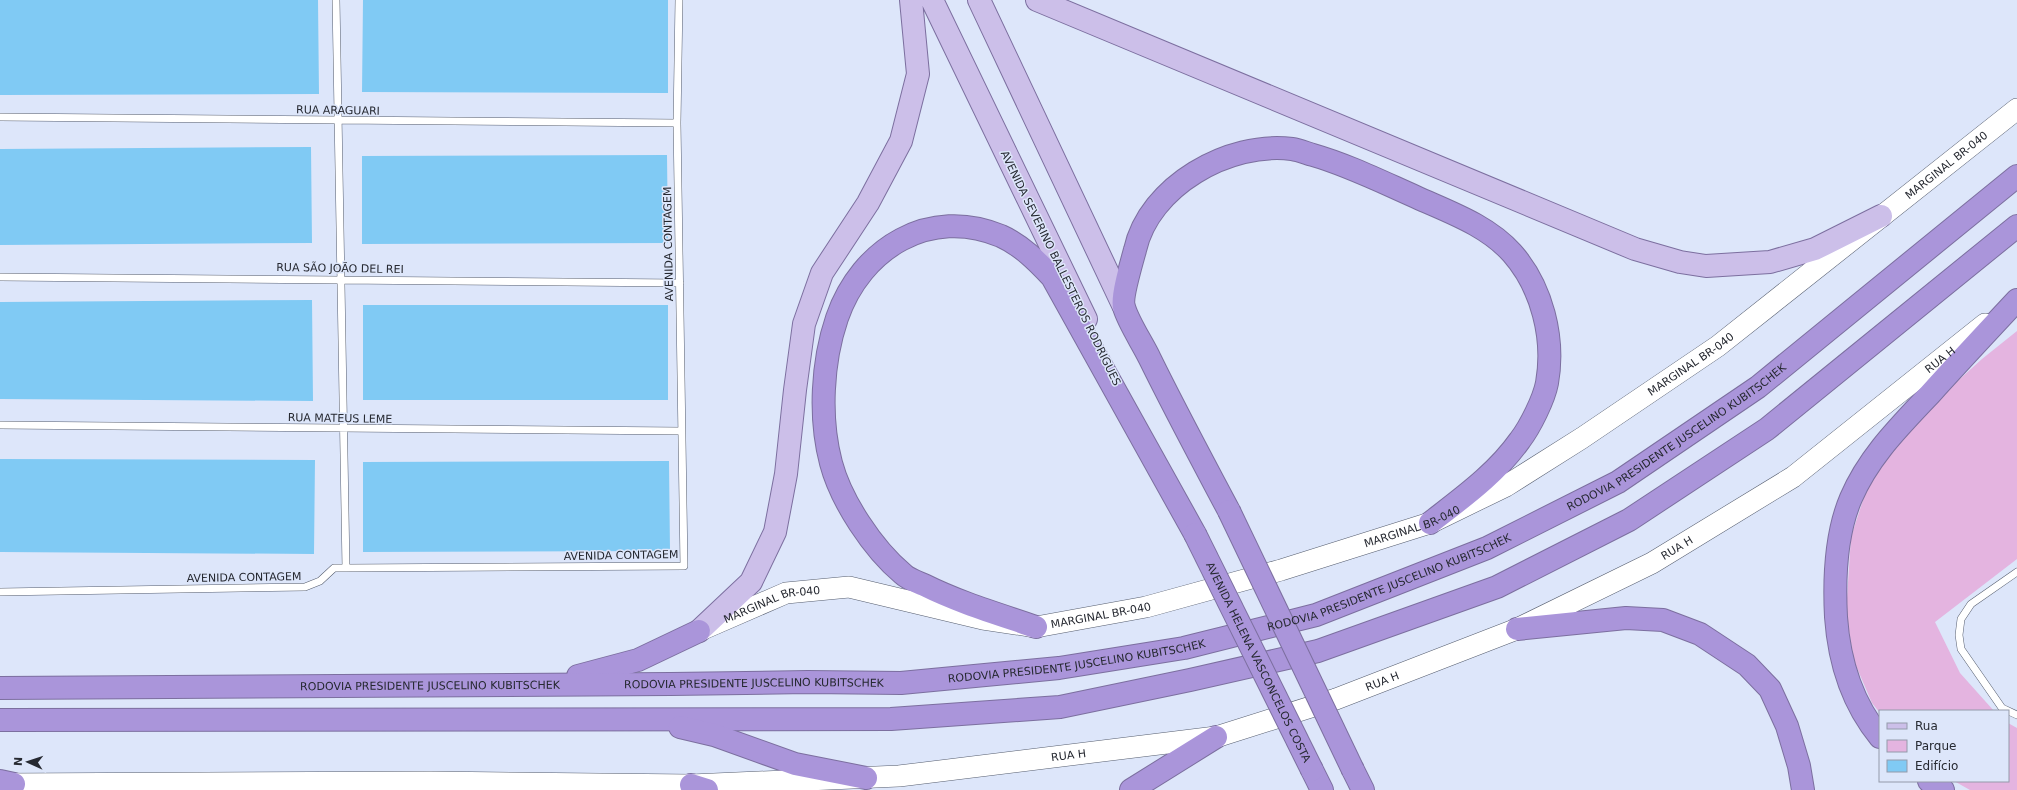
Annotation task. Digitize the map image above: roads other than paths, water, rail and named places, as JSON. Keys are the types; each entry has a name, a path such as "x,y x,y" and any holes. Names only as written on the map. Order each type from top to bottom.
{"highway":[{"path":"1363,790 1229,511 1123,305 1136,243 1145,222 1160,200 1184,178 1229,157 1265,149 1293,149 1358,171 1469,221 1492,236 1511,252 1525,271 1539,299 1546,322 1549,353 1547,384 1535,414 1520,440 1488,477 1430,523"},
{"name":"RODOVIA PRESIDENTE JUSCELINO KUBITSCHEK","path":"0,688 808,682 901,683 1059,668 1176,649 1316,615 1487,548 1618,482 1758,387 2017,176"},
{"path":"1036,627 944,595 904,575 870,539 848,506 831,464 824,425 828,352 837,317 852,288 873,259 895,243 922,229 946,226 970,227 1001,236 1030,254 1052,277 1150,450"},
{"path":"0,720 891,719 1060,707 1318,651 1497,587 1630,520 1767,429 2017,226"},
{"path":"1879,735 1857,700 1844,669 1838,638 1835,592 1839,543 1851,498 1880,447 2017,299"},
{"name":"AVENIDA SEVERINO BALLESTEROS RODRIGUES","path":"1150,450 1195,534"},
{"name":"AVENIDA HELENA VASCONCELOS COSTA","path":"1195,534 1322,790"},
{"path":"1517,629 1626,618 1663,620 1700,634 1747,665 1770,689 1787,726 1799,766 1803,790"},
{"path":"548,684 638,660 699,631"},
{"path":"642,719 714,735 795,764 866,778"},
{"path":"1131,790 1216,737"},
{"path":"1931,782 1943,790"}],"main road":[{"path":"699,631 751,582 775,532 786,474 804,324 822,273 868,203 901,141 918,74 911,0"},
{"name":"AVENIDA SEVERINO BALLESTEROS RODRIGUES","path":"932,0 1150,450"},
{"path":"979,0 1123,305"},
{"path":"1037,0 1634,249 1680,262 1706,266 1770,262 1815,249 1881,216"},
{"name":"MARGINAL BR-040","path":"699,631 786,593 849,587 983,619 1036,627 1146,607 1281,570 1430,523 1506,486 1582,438 1718,346 2017,109"},
{"name":"RUA H","path":"5,783 699,788 900,776 1216,737 1336,699 1517,629 1652,563 1793,477 2017,299"}],"lane":[{"path":"336,0 340,121 346,568"},
{"name":"AVENIDA CONTAGEM","path":"0,592 306,587 320,581 334,568 684,566 677,123 679,0"},
{"name":"RUA ARAGUARI","path":"0,117 677,123"},
{"name":"RUA SÃO JOÃO DEL REI","path":"0,277 680,283"},
{"name":"RUA MATEUS LEME","path":"0,425 681,431"},
{"path":"2006,710 2002,708 1961,649 1959,635 1961,619 1971,604 2017,572"}]}
